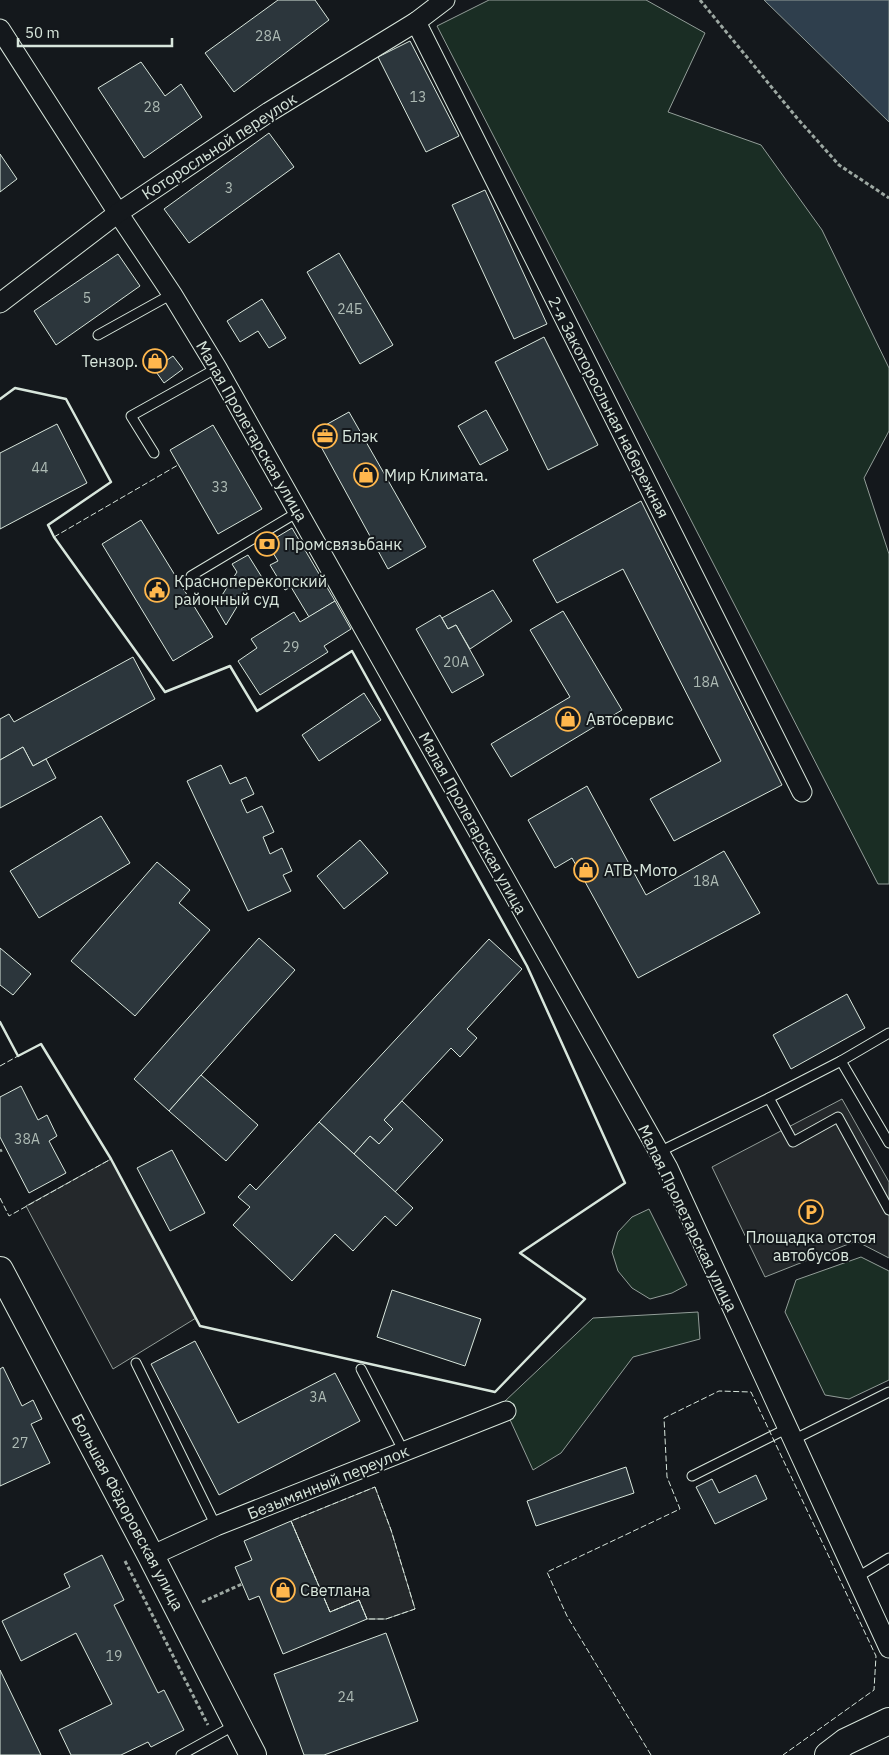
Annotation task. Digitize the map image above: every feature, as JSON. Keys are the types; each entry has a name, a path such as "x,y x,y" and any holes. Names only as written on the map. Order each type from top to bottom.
{"street":[{"name":"Которосльной переулок","path":"0,303 118,213 269,112 416,22 445,0"},
{"name":"2-я Закоторосльная набережная","path":"416,22 802,792"},
{"name":"Малая Пролетарская улица","path":"0,29 172,294 217,368 668,1168 889,1648"},
{"name":"Большая Фёдоровская улица","path":"0,1270 152,1556 254,1755"},
{"name":"Безымянный переулок","path":"152,1556 216,1526 506,1410"},
{"path":"828,1755 846,1742 889,1722"}],"lane":[{"path":"98,335 172,294"},
{"path":"154,453 131,416 217,368"},
{"path":"191,576 298,512"},
{"path":"659,1152 841,1061 889,1033"},
{"path":"841,1061 889,1143"},
{"path":"769,1098 793,1142 838,1117 889,1210"},
{"path":"136,1363 216,1526"},
{"path":"361,1369 405,1452"},
{"path":"692,1476 889,1392"},
{"path":"856,1578 889,1558"},
{"path":"181,1755 238,1724"}],"path":[{"path":"700,0 838,166 889,198"},
{"path":"202,1602 242,1584"}],"green space":[{"path":"489,0 646,0 705,33 668,112 761,145 822,230 889,368 889,431 864,478 889,554 889,884 878,884 437,26"},
{"path":"649,1209 687,1285 672,1293 650,1299 632,1288 618,1271 612,1252 618,1232 632,1217"},
{"path":"861,1257 889,1271 889,1380 849,1399 825,1395 785,1312 796,1280"},
{"path":"698,1312 700,1339 633,1357 561,1453 533,1470 506,1411 504,1402 593,1318"}],"shaded area":[{"name":"Площадка отстоя автобусов","path":"842,1099 889,1182 889,1258 856,1241 765,1277 712,1167"},
{"path":"111,1159 196,1318 113,1369 26,1206"},
{"path":"375,1487 391,1530 415,1609 386,1619 367,1619 359,1600 330,1612 291,1521"}],"water":[{"path":"764,0 889,0 889,122"}],"building":[{"path":"278,0 315,0 329,20 234,92 205,53"},
{"path":"410,41 459,136 426,152 378,57"},
{"path":"141,62 165,96 181,84 202,117 144,158 98,88"},
{"path":"269,133 294,167 189,243 164,209"},
{"path":"0,154 17,179 0,192"},
{"path":"485,190 547,324 514,339 452,205"},
{"path":"339,253 393,345 360,364 307,272"},
{"path":"118,254 140,286 56,345 34,311"},
{"path":"262,299 286,338 269,348 258,331 240,342 227,321"},
{"path":"544,337 598,445 548,470 495,362"},
{"path":"173,356 183,369 164,383 154,369"},
{"path":"486,410 508,450 480,465 458,426"},
{"path":"349,412 426,547 388,569 313,432"},
{"path":"57,424 87,483 0,529 0,453"},
{"path":"213,425 262,509 218,534 170,450"},
{"path":"641,501 782,785 674,841 650,799 721,761 623,569 557,603 533,560"},
{"name":"Красноперекопский районный суд","path":"141,520 213,637 173,661 102,544"},
{"path":"292,528 335,601 309,617 291,587 285,590 270,565 278,561 267,543"},
{"path":"248,555 263,579 247,590 226,625 215,606 237,572 232,564"},
{"path":"493,590 512,621 470,649 456,625 448,629 442,618"},
{"path":"335,601 351,629 324,646 328,652 260,695 238,661 257,648 251,639 294,612 300,622"},
{"path":"563,611 622,710 511,777 491,744 570,697 530,630"},
{"path":"440,615 448,629 456,625 484,675 452,693 416,629"},
{"path":"133,657 155,699 33,766 23,747 0,760 0,719 9,714 14,722"},
{"path":"364,693 381,720 319,761 302,735"},
{"path":"23,747 33,766 46,759 56,778 0,808 0,760"},
{"path":"221,765 230,784 246,777 254,794 241,800 247,813 262,806 274,832 263,837 270,854 282,848 292,871 283,875 291,891 248,911 187,781"},
{"path":"587,786 646,895 724,851 760,913 638,978 572,858 555,868 528,820"},
{"path":"101,816 130,863 39,918 10,871"},
{"path":"360,840 388,873 344,909 317,876"},
{"path":"157,862 190,890 179,903 210,930 135,1016 71,961"},
{"path":"259,938 295,970 169,1111 134,1079"},
{"path":"489,939 522,969 467,1029 477,1038 460,1057 451,1048 384,1120 393,1129 379,1144 370,1136 354,1154 319,1122"},
{"path":"0,948 31,974 13,995 0,985"},
{"path":"847,994 865,1028 791,1069 773,1035"},
{"path":"201,1075 258,1125 226,1161 169,1111"},
{"path":"21,1086 38,1120 47,1115 57,1136 49,1141 66,1173 29,1193 0,1137 0,1097"},
{"path":"402,1101 443,1140 395,1192 354,1154 370,1136 379,1144 393,1129 384,1120"},
{"path":"319,1122 413,1208 396,1226 385,1216 353,1251 335,1234 292,1281 233,1225 250,1207 238,1197 250,1184 256,1190"},
{"path":"172,1150 205,1213 170,1231 137,1168"},
{"path":"392,1290 481,1319 465,1366 377,1337"},
{"path":"195,1341 238,1423 335,1373 360,1421 219,1495 151,1364"},
{"path":"3,1367 22,1406 33,1400 42,1419 31,1424 50,1463 0,1486 0,1369"},
{"path":"626,1467 634,1493 536,1526 527,1501"},
{"path":"756,1475 767,1499 715,1524 696,1487 712,1479 719,1493"},
{"name":"Светлана","path":"291,1521 330,1612 359,1600 367,1619 283,1654 259,1596 249,1600 235,1567 252,1560 244,1541"},
{"path":"102,1555 124,1600 114,1605 158,1693 164,1690 184,1730 151,1747 148,1742 121,1755 71,1755 59,1730 112,1704 76,1633 21,1661 2,1621 70,1587 64,1574"},
{"path":"386,1633 418,1721 324,1755 304,1755 274,1674"},
{"path":"0,1670 41,1755 0,1755"}],"fence":[{"path":"54,537 178,465"},
{"path":"0,1066 18,1056"},
{"path":"0,1198 9,1216 111,1159"},
{"path":"651,1755 567,1616 547,1572 680,1509 667,1477 664,1418 719,1391 751,1392 876,1656 874,1690 783,1755"},
{"path":"375,1487 391,1530 415,1609 386,1619 367,1619 359,1600 330,1612 291,1521 375,1487"}],"wall":[{"path":"0,399 15,388 66,399 111,482 48,525 54,537 165,692 230,666 257,711 352,651 527,966 625,1183 520,1253 585,1299 495,1392 200,1326 111,1159 41,1044 18,1056 0,1022"}],"place":[{"name":"Тензор.","path":"155,361"},
{"name":"Блэк","path":"325,436"},
{"name":"Мир Климата.","path":"366,475"},
{"name":"Промсвязьбанк","path":"267,544"},
{"name":"Красноперекопский районный суд","path":"157,590"},
{"name":"Автосервис","path":"568,719"},
{"name":"АТВ-Мото","path":"586,870"},
{"name":"Площадка отстоя автобусов","path":"811,1212"},
{"name":"Светлана","path":"283,1590"}]}
